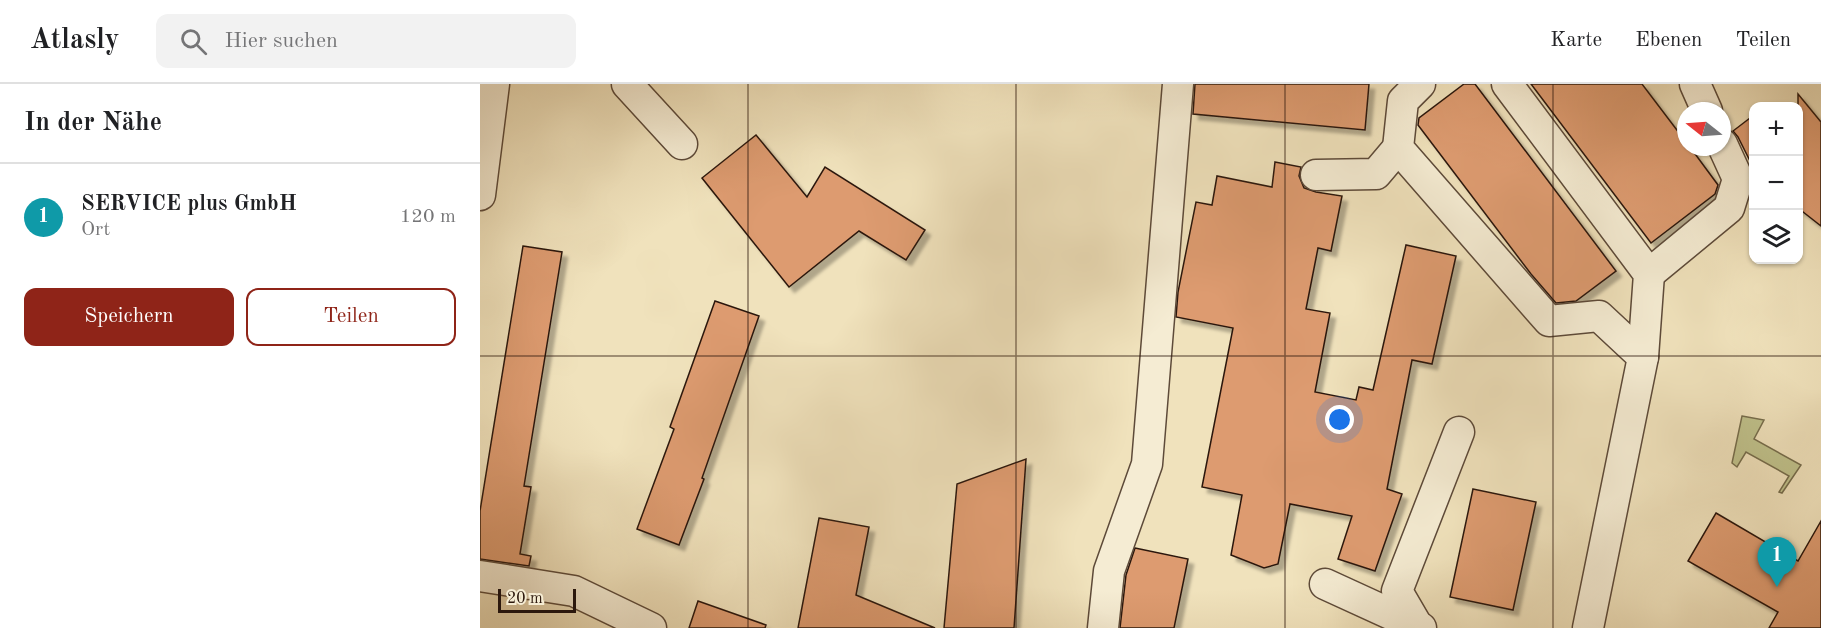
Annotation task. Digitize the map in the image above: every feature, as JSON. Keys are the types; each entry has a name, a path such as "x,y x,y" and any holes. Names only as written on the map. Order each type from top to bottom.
{"street":[{"path":"627,84 682,144"},
{"path":"1102,628 1109,571 1147,465 1178,84"},
{"path":"1316,175 1376,174 1398,148 1403,101 1420,84"},
{"path":"1507,84 1649,274 1643,357 1588,628"},
{"path":"1695,84 1703,102"},
{"path":"480,195 490,85"},
{"path":"1398,148 1549,321 1599,316 1643,357"},
{"path":"1649,274 1729,208 1738,179 1727,156"},
{"path":"1419,628 1397,591 1459,432"},
{"path":"480,576 574,591 651,628"},
{"path":"1325,584 1419,628"}],"green space":[{"path":"1742,416 1764,420 1754,439 1801,465 1782,493 1779,492 1789,476 1746,452 1737,467 1732,463"}],"building":[{"path":"1195,84 1369,84 1365,130 1193,114"},
{"path":"1464,84 1475,84 1616,271 1576,301 1556,303 1531,274 1418,125 1419,118"},
{"path":"1531,84 1642,84 1677,130 1677,156 1697,156 1718,185 1715,194 1651,243"},
{"path":"1798,94 1821,122 1821,226 1803,212 1803,102 1798,102"},
{"path":"1749,119 1749,159 1738,137 1733,131"},
{"path":"756,135 807,197 825,167 925,230 906,260 859,231 789,287 702,178"},
{"path":"1275,162 1301,167 1299,176 1304,188 1342,196 1331,251 1318,248 1306,309 1330,313 1315,392 1356,400 1359,387 1373,390 1406,245 1456,256 1432,364 1412,360 1387,489 1402,494 1375,571 1338,559 1352,516 1290,504 1278,564 1264,568 1231,555 1242,495 1202,487 1233,328 1176,317 1178,292 1196,202 1212,205 1217,176 1272,187"},
{"path":"523,246 562,252 524,486 531,487 520,554 531,556 529,566 480,559 480,511"},
{"path":"715,301 759,316 702,478 704,479 679,545 637,529 674,429 670,427"},
{"path":"1026,459 1014,628 944,628 957,484"},
{"path":"1473,489 1536,502 1513,610 1450,597"},
{"path":"1716,513 1798,561 1821,521 1821,628 1769,628 1778,612 1688,561"},
{"path":"819,518 869,527 856,595 935,628 798,628"},
{"path":"1135,548 1188,559 1174,628 1120,628 1126,575"},
{"path":"698,601 766,625 765,628 689,628"}],"place":[{"name":"SERVICE plus GmbH","path":"1777,587"}]}
